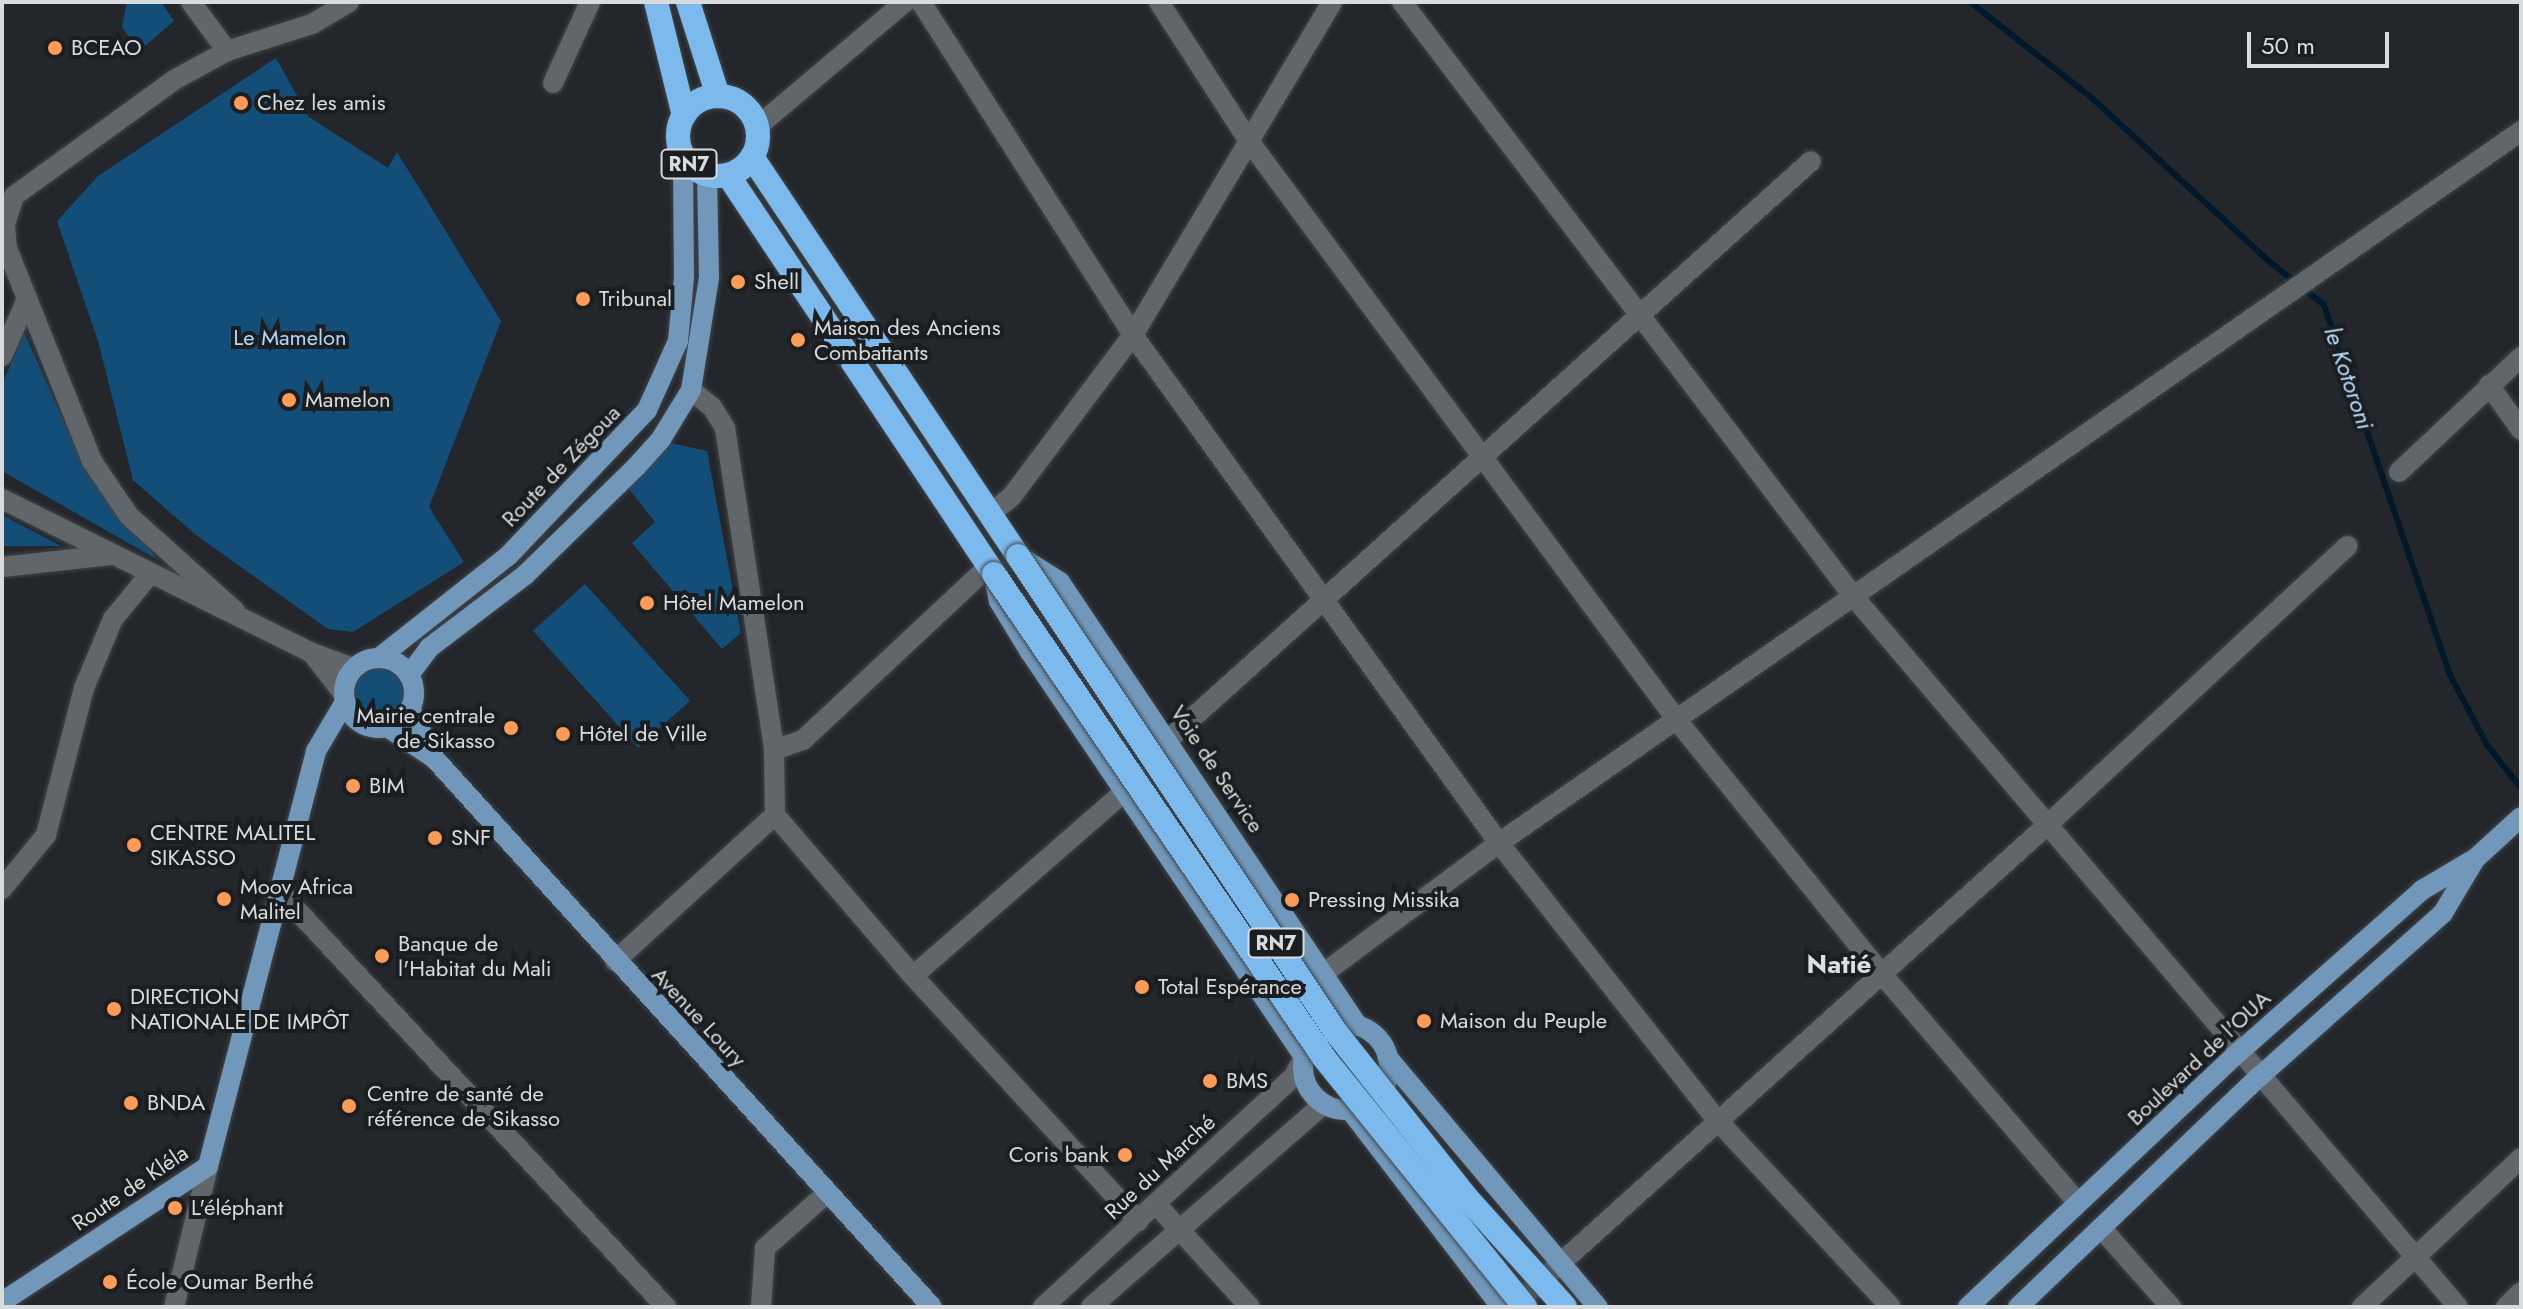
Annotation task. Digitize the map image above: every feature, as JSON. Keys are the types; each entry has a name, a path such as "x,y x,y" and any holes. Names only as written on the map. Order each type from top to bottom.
{"highway":[{"name":"RN7","path":"656,2 684,116"},
{"path":"688,2 718,96 747,108 757,127 752,157"},
{"name":"RN7","path":"718,96 698,101 684,116 678,135 683,156 717,175 992,570 1325,1059 1525,1307"},
{"name":"RN7","path":"717,175 752,157 1335,1031 1466,1197 1565,1307"}],"main road":[{"name":"Route de Zégoua","path":"380,657 509,555 647,410 666,375 679,330 684,277 683,156"},
{"path":"409,675 429,648 525,575 661,439 691,390 709,277 717,175"},
{"name":"Voie de Service","path":"1018,556 1060,582 1358,1026"},
{"path":"992,570 999,601 1304,1057 1306,1084 1324,1104 1350,1110 1364,1107 1385,1086 1388,1058"},
{"path":"363,724 344,698 353,668 380,657 409,675 413,688 410,709 434,758"},
{"name":"Route de Kléla","path":"2,1302 208,1166 316,751 344,698"},
{"path":"387,727 410,709"},
{"path":"316,751 363,724 387,727 434,758"},
{"name":"Avenue Loury","path":"434,758 932,1307"},
{"path":"2018,1307 2259,1077 2443,913 2475,859 2518,820"},
{"name":"Boulevard de l'OUA","path":"1968,1307 2238,1053 2422,890 2475,859"},
{"path":"1304,1057 1330,1027 1358,1026 1371,1032 1388,1058 1598,1307"},
{"path":"1350,1110 1501,1307"}],"street":[{"path":"191,2 227,51"},
{"path":"235,611 129,516 92,461 4,247 8,199 174,80 227,51 312,24 349,2"},
{"path":"553,83 590,2"},
{"path":"757,127 905,2"},
{"path":"921,2 1133,335 1499,843 1717,1120 1891,1307"},
{"path":"1159,2 1249,141 1676,719 1881,973 2078,1203"},
{"path":"990,514 1012,496 1133,335 1332,2"},
{"path":"1402,2 1854,597 2045,827 2458,1307"},
{"path":"1324,973 1499,843 2521,131"},
{"path":"1168,740 1811,161"},
{"path":"2,356 27,299"},
{"path":"2399,472 2521,357"},
{"path":"2489,385 2521,430"},
{"path":"691,390 712,407 725,428 774,750 775,815 913,976 1138,1221"},
{"path":"2,499 110,555 235,611 312,653 353,668"},
{"path":"1512,1307 2045,827 2347,546"},
{"path":"2,567 110,555"},
{"path":"774,750 803,740 992,570"},
{"path":"2,889 46,835 84,688 113,619 150,574"},
{"path":"312,653 344,698"},
{"path":"913,976 1124,792"},
{"path":"615,961 775,815"},
{"path":"278,890 666,1307"},
{"name":"Rue du Marché","path":"1043,1307 1294,1076 1304,1057"},
{"path":"1091,1307 1177,1228 1324,1104"},
{"path":"2362,1307 2521,1158"},
{"path":"174,1307 208,1166"},
{"path":"761,1307 765,1248 827,1193"},
{"path":"1156,1204 1250,1307"},
{"path":"2101,1228 2171,1307"},
{"path":"2506,1307 2521,1292"}],"green space":[{"path":"127,2 161,2 174,21 139,51 122,27"},
{"name":"Le Mamelon","path":"276,58 309,117 388,168 397,152 501,321 429,507 464,562 353,632 328,629 196,535 133,480 98,341 57,221 98,176"},
{"path":"24,332 82,462 158,560 2,471 2,385"},
{"path":"670,443 707,451 741,633 722,649 632,543 655,522 626,485"},
{"path":"2,515 61,546 2,546"},
{"path":"585,584 690,701 638,748 533,631"},
{"path":"379,666 397,674 405,692 397,710 379,718 361,710 353,692 361,674"}],"waterway":[{"name":"le Kotoroni","path":"1970,2 2092,98 2270,262 2324,305 2449,673 2487,745 2521,788"}],"place":[{"name":"BCEAO","path":"55,48"},
{"name":"Chez les amis","path":"241,103"},
{"name":"Shell","path":"738,282"},
{"name":"Tribunal","path":"583,299"},
{"name":"Maison des Anciens Combattants","path":"798,340"},
{"name":"Mamelon","path":"289,400"},
{"name":"Hôtel Mamelon","path":"647,603"},
{"name":"Mairie centrale de Sikasso","path":"511,728"},
{"name":"Hôtel de Ville","path":"563,734"},
{"name":"BIM","path":"353,786"},
{"name":"SNF","path":"435,838"},
{"name":"CENTRE MALITEL SIKASSO","path":"134,845"},
{"name":"Moov Africa Malitel","path":"224,899"},
{"name":"Pressing Missika","path":"1292,900"},
{"name":"Banque de l'Habitat du Mali","path":"382,956"},
{"name":"Total Espérance","path":"1142,987"},
{"name":"DIRECTION NATIONALE DE IMPÔT","path":"114,1009"},
{"name":"Maison du Peuple","path":"1424,1021"},
{"name":"BMS","path":"1210,1081"},
{"name":"BNDA","path":"131,1103"},
{"name":"Centre de santé de référence de Sikasso","path":"349,1106"},
{"name":"Coris bank","path":"1125,1155"},
{"name":"L'éléphant","path":"175,1208"},
{"name":"École Oumar Berthé","path":"110,1282"}],"district":[{"name":"Natié","path":"1839,965"}]}
